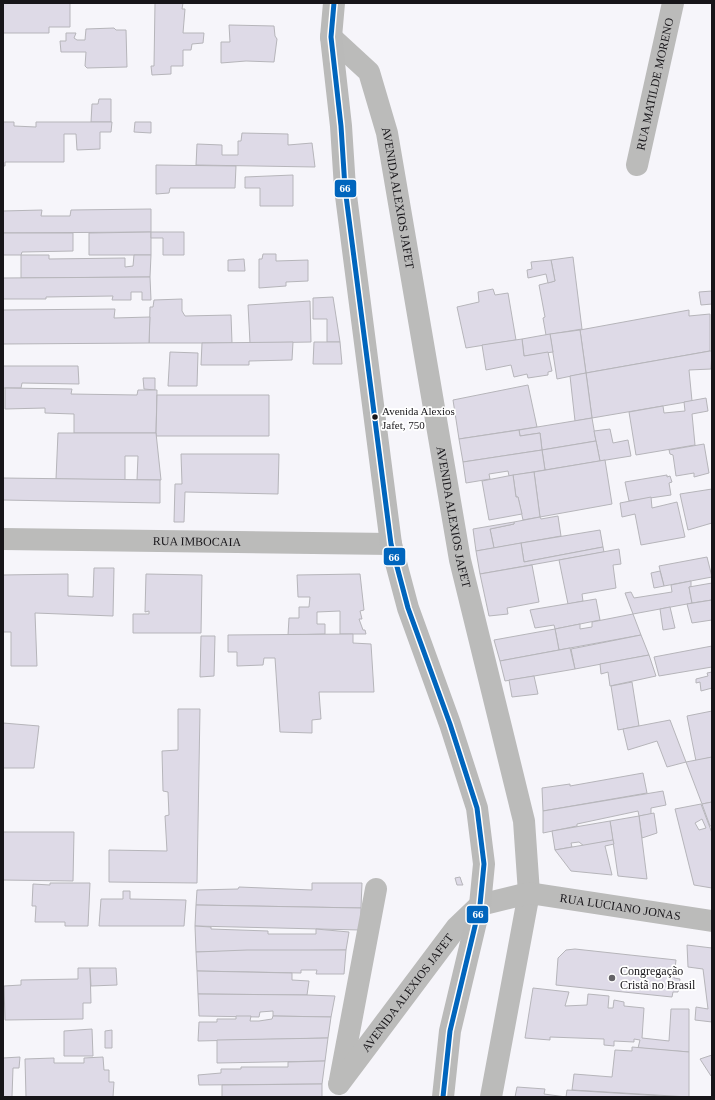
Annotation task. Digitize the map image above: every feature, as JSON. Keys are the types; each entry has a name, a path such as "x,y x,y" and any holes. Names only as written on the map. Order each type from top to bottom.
{"main road":[{"name":"AVENIDA ALEXIOS JAFET","path":"334,3 331,37 341,126 345,188 391,544 408,608 450,724 477,808 484,864 480,905 450,1031 443,1097"}],"street":[{"name":"RUA MATILDE MORENO","path":"637,166 673,3"},
{"name":"AVENIDA ALEXIOS JAFET","path":"331,37 369,72 387,133 460,560 524,821 529,893 491,1097"},
{"name":"RUA IMBOCAIA","path":"3,539 391,544"},
{"name":"AVENIDA ALEXIOS JAFET","path":"338,1091 376,889"},
{"path":"480,905 529,893"},
{"name":"RUA LUCIANO JONAS","path":"529,893 712,920"},
{"name":"AVENIDA ALEXIOS JAFET","path":"338,1091 456,928 480,905"}],"building":[{"path":"3,3 70,3 70,27 49,27 49,33 3,33"},
{"path":"155,3 183,3 182,9 185,9 183,33 204,33 203,43 192,44 191,50 183,50 183,66 171,66 171,74 152,75 151,66 154,66"},
{"path":"229,25 274,26 275,36 277,39 274,62 246,61 221,63 221,42 230,42"},
{"path":"114,28 116,30 126,30 127,67 87,68 85,66 86,52 61,52 60,41 66,41 66,33 76,33 74,38 77,40 85,40 86,29"},
{"path":"99,99 111,99 111,122 91,122 92,104 98,104"},
{"path":"3,122 14,122 14,126 36,127 36,122 112,122 111,132 100,132 100,149 77,150 76,134 64,134 64,162 5,162 5,166 3,166"},
{"path":"135,122 151,122 151,133 134,132"},
{"path":"242,133 288,134 288,145 312,143 315,167 196,165 197,144 222,145 222,155 238,155 238,141 241,141"},
{"path":"156,165 236,166 235,188 170,188 169,193 156,194"},
{"path":"293,175 293,206 260,206 260,188 245,188 245,177"},
{"path":"151,209 151,232 3,233 3,211 42,210 41,216 70,216 71,210"},
{"path":"151,232 151,255 89,255 89,233"},
{"path":"151,232 184,232 184,255 163,255 163,238 151,238"},
{"path":"3,233 73,233 73,251 22,252 21,255 3,255"},
{"path":"263,254 276,254 276,261 308,260 308,281 286,282 286,286 259,288 259,259 262,259"},
{"path":"21,255 49,255 49,259 125,258 125,267 133,266 134,255 151,255 150,277 21,278"},
{"path":"573,257 582,329 546,335 543,318 545,317 539,285 555,281 551,260"},
{"path":"244,259 245,271 228,271 228,260"},
{"path":"551,260 555,281 548,283 546,274 528,278 527,270 532,269 531,262"},
{"path":"150,277 151,300 142,300 142,292 131,292 131,300 112,300 113,296 3,299 3,278"},
{"path":"493,289 495,295 508,293 516,340 466,348 457,307 479,302 478,292"},
{"path":"712,291 712,304 701,305 699,292"},
{"path":"333,297 340,342 327,342 327,319 313,319 313,298"},
{"path":"182,299 182,311 185,316 231,315 232,343 149,343 150,307 153,307 154,300"},
{"path":"310,301 311,342 250,343 248,305"},
{"path":"115,309 114,318 150,317 149,343 3,344 3,310"},
{"path":"689,310 689,316 710,314 710,351 586,373 580,330"},
{"path":"580,330 586,373 557,379 550,334"},
{"path":"550,334 553,352 524,356 522,339"},
{"path":"522,339 524,356 548,352 552,371 548,372 548,375 528,378 527,374 514,377 511,365 486,370 482,345"},
{"path":"293,342 292,360 249,361 249,365 201,365 202,343"},
{"path":"314,342 340,342 342,364 313,364"},
{"path":"712,351 711,369 689,370 692,401 592,418 586,373"},
{"path":"170,352 198,353 197,386 168,386"},
{"path":"3,366 78,366 79,384 22,383 21,388 3,388"},
{"path":"586,373 592,418 575,421 570,376"},
{"path":"143,378 155,378 155,390 144,389"},
{"path":"528,385 537,427 459,439 453,400"},
{"path":"5,388 72,389 71,394 137,395 138,390 157,390 156,433 74,433 74,414 45,413 45,408 5,409"},
{"path":"157,395 269,395 269,436 156,436"},
{"path":"706,398 708,411 692,414 695,445 636,455 629,412 663,406 664,413 685,411 684,402"},
{"path":"592,418 596,441 542,450 540,433 520,436 519,430"},
{"path":"610,429 613,443 628,440 631,456 600,461 594,431"},
{"path":"519,430 520,436 540,433 542,450 463,462 459,439"},
{"path":"58,433 156,433 161,480 137,480 138,456 125,456 125,480 56,479"},
{"path":"596,441 600,461 545,470 542,450"},
{"path":"704,444 709,473 694,477 694,473 676,476 673,455 670,454 669,450"},
{"path":"542,450 545,470 509,476 508,471 489,474 490,479 466,483 463,462"},
{"path":"181,454 279,454 278,494 185,492 184,522 174,522 175,484 182,484"},
{"path":"605,460 612,504 540,517 534,472"},
{"path":"534,472 540,517 523,520 518,497 516,497 513,475"},
{"path":"513,475 516,497 518,497 522,514 489,520 482,481"},
{"path":"667,475 667,477 670,476 672,482 669,483 671,495 629,501 625,482"},
{"path":"3,478 160,480 160,503 3,500"},
{"path":"712,489 712,523 688,530 680,494"},
{"path":"651,497 652,508 677,502 685,537 641,545 635,514 622,517 620,503"},
{"path":"558,516 561,536 494,548 490,529 514,524 514,522 540,517 541,519"},
{"path":"514,522 514,524 490,529 494,548 476,551 473,529"},
{"path":"600,530 603,547 524,562 521,543"},
{"path":"521,543 524,562 603,547 604,552 480,574 476,551"},
{"path":"619,549 621,564 613,565 616,588 582,594 583,601 568,604 559,560"},
{"path":"707,557 712,577 664,586 659,566"},
{"path":"532,565 539,602 507,608 508,614 489,616 480,574"},
{"path":"94,568 114,568 113,616 35,613 37,666 11,666 11,632 3,632 3,575 68,574 68,596 93,597"},
{"path":"660,571 664,586 654,588 651,573"},
{"path":"146,574 202,575 201,633 133,633 133,614 149,614 149,611 145,612"},
{"path":"360,574 364,610 360,611 362,619 359,619 366,634 340,634 340,611 317,612 317,624 325,624 325,634 288,635 289,618 299,618 299,607 309,607 310,597 298,597 297,575"},
{"path":"691,581 691,587 689,587 692,603 633,614 625,593 631,592 634,598 672,592 671,585"},
{"path":"712,583 712,600 692,603 689,587"},
{"path":"596,599 600,620 555,629 554,625 535,628 530,610"},
{"path":"712,600 712,620 692,623 687,604"},
{"path":"670,607 675,628 663,630 660,609"},
{"path":"633,614 641,635 559,650 555,629 580,624 580,629 592,627 592,622"},
{"path":"555,629 559,650 500,661 494,640"},
{"path":"353,634 353,643 371,644 374,692 319,692 321,719 312,720 312,733 280,732 275,658 264,658 263,665 237,666 237,652 228,652 228,635"},
{"path":"641,635 649,655 575,669 571,649"},
{"path":"201,636 215,636 214,676 200,677"},
{"path":"712,646 712,667 659,676 654,657"},
{"path":"570,648 575,669 505,681 500,661"},
{"path":"649,655 656,676 610,686 608,672 601,674 600,664"},
{"path":"712,672 712,688 701,691 700,682 696,683 696,679 708,676 707,673"},
{"path":"534,676 538,694 512,697 509,680"},
{"path":"632,682 639,726 618,730 611,686"},
{"path":"178,709 200,709 197,883 109,882 109,850 167,851 165,816 169,815 168,792 163,791 162,751 178,750"},
{"path":"712,711 712,757 696,761 687,716"},
{"path":"670,720 686,762 667,767 657,741 628,750 623,729"},
{"path":"3,723 39,726 34,768 3,768"},
{"path":"712,757 712,802 702,804 686,762"},
{"path":"643,773 647,793 543,811 542,788 570,784 570,786"},
{"path":"663,791 666,805 651,808 651,814 639,816 638,811 543,833 543,811"},
{"path":"712,802 712,826 710,826 702,804"},
{"path":"701,804 712,833 712,888 694,885 675,809","holes":["702,819 706,828 699,830 695,823"]},
{"path":"654,813 657,833 642,838 639,816"},
{"path":"639,816 647,879 618,876 610,821"},
{"path":"610,821 613,840 584,846 579,842 571,843 572,847 555,850 552,831"},
{"path":"3,832 74,832 73,881 3,880"},
{"path":"613,840 614,844 605,846 612,875 571,871 555,850"},
{"path":"460,877 463,885 457,885 455,878"},
{"path":"50,883 90,883 88,926 65,926 65,922 35,922 36,906 32,906 33,884 50,885"},
{"path":"312,883 362,883 361,908 196,905 197,890 238,889 239,887 312,890"},
{"path":"123,891 130,891 130,899 186,900 184,926 99,926 101,899 123,899"},
{"path":"196,905 361,908 360,930 195,926"},
{"path":"195,926 211,927 211,929 268,931 268,934 316,934 316,929 349,932 346,950 196,952"},
{"path":"687,945 712,948 712,1022 695,1020 696,1007 708,1009 703,969 688,967"},
{"path":"575,949 676,960 674,978 680,979 678,992 673,992 672,997 556,985 558,958 566,950"},
{"path":"247,950 346,950 344,974 316,974 317,970 301,970 301,973 197,971 196,952"},
{"path":"78,968 90,968 91,1003 83,1003 83,1019 5,1020 4,986 21,985 21,980 78,979"},
{"path":"90,968 116,968 117,985 91,986"},
{"path":"197,971 292,973 292,980 309,981 307,995 198,994"},
{"path":"533,988 569,992 565,1006 587,1005 588,994 609,996 608,1008 613,1008 614,1000 624,1002 624,1006 644,1008 642,1038 669,1041 671,1009 689,1009 689,1052 638,1048 640,1040 634,1039 634,1042 614,1041 614,1046 604,1045 604,1039 550,1037 550,1040 525,1038"},
{"path":"198,994 335,996 331,1017 273,1016 273,1011 260,1012 259,1017 199,1016"},
{"path":"236,1016 251,1016 250,1021 272,1019 273,1016 331,1017 328,1038 198,1041 199,1022 217,1022 217,1019 236,1019"},
{"path":"92,1029 93,1056 64,1056 64,1031"},
{"path":"112,1030 112,1048 105,1048 105,1031"},
{"path":"328,1038 325,1061 217,1063 217,1040"},
{"path":"632,1047 689,1052 689,1097 572,1090 574,1074 612,1077 615,1050 632,1051"},
{"path":"712,1055 712,1076 711,1076 700,1059"},
{"path":"20,1057 19,1068 13,1068 12,1097 3,1097 3,1058"},
{"path":"103,1057 104,1070 109,1070 109,1082 114,1082 113,1097 26,1097 25,1059 54,1058 54,1063 84,1063 84,1058"},
{"path":"325,1061 322,1084 199,1085 198,1075 221,1073 221,1069 241,1069 241,1067 288,1067 288,1062"},
{"path":"322,1084 322,1097 222,1097 222,1085"},
{"path":"517,1087 545,1089 544,1094 566,1097 515,1097"},
{"path":"567,1090 679,1097 566,1097"}],"transit line":[{"name":"66","path":"334,3 331,37 341,126 345,188 391,544 408,608 450,724 477,808 484,864 480,905 450,1031 443,1097"}],"place":[{"name":"Avenida Alexios Jafet, 750","path":"375,417"},
{"name":"Congregação Cristã no Brasil","path":"612,978"}]}
